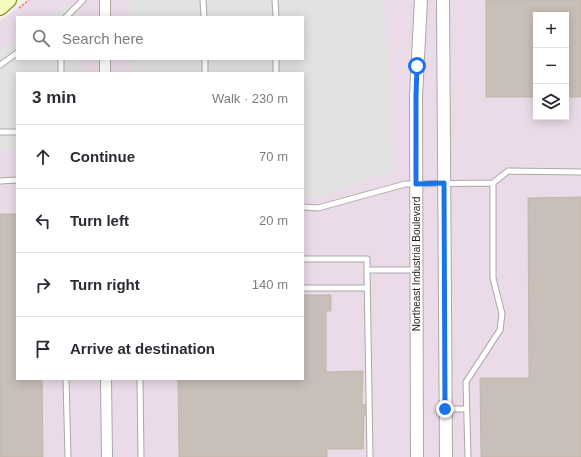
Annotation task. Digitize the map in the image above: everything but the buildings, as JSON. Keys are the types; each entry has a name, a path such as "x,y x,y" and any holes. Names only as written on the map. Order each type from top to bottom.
{"street":[{"path":"105,0 105,16"},
{"name":"Northeast Industrial Boulevard","path":"417,457 416,96 421,0"},
{"path":"443,0 446,457"},
{"path":"105,60 105,72"},
{"path":"106,380 107,457"}],"lane":[{"path":"67,16 83,0"},
{"path":"203,0 204,16"},
{"path":"275,0 276,16"},
{"path":"0,65 16,54"},
{"path":"61,60 61,72"},
{"path":"205,60 205,72"},
{"path":"276,60 276,72"},
{"path":"0,132 16,132"},
{"path":"304,207 318,208 401,185 493,183 508,171 581,172"},
{"path":"0,181 16,180"},
{"path":"468,457 466,382 500,330 502,314 493,278 493,183"},
{"path":"304,259 366,259 370,457"},
{"path":"367,270 416,270"},
{"path":"304,288 367,288"},
{"path":"66,380 68,457"},
{"path":"140,380 141,457"},
{"path":"445,409 467,409"}],"shaded area":[{"path":"28,0 581,0 581,457 0,457 0,21"},
{"path":"129,0 384,0 394,169 320,198 304,198 304,72 131,72 131,60 304,60 304,16 130,16"},
{"path":"66,3 79,16 47,16"},
{"path":"16,39 16,60 81,60 81,72 16,72 16,150 0,150 0,50"}],"route":[{"path":"417,66 416,184 444,183 445,409"}]}
